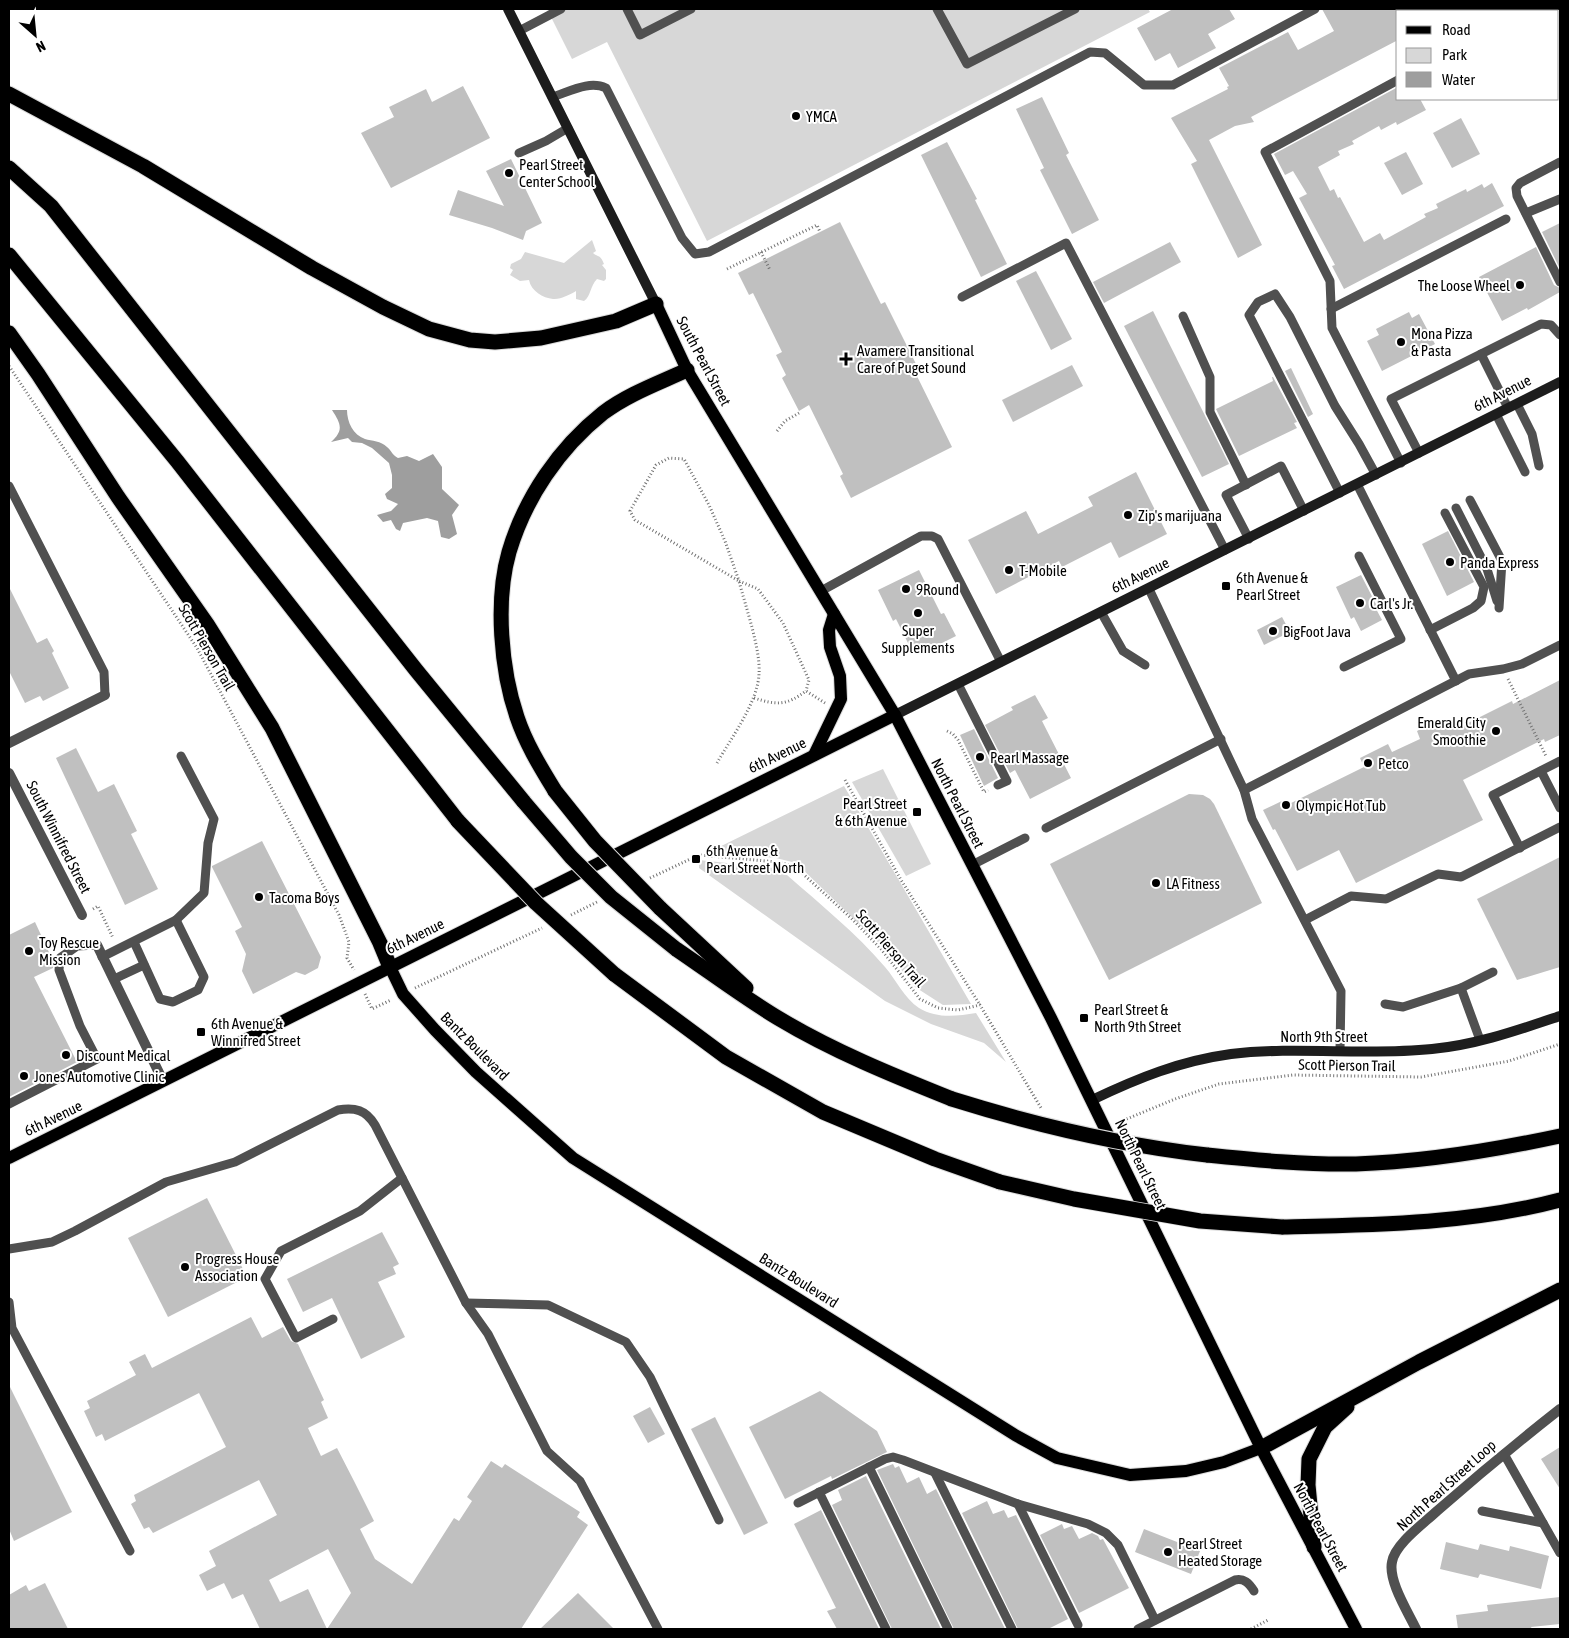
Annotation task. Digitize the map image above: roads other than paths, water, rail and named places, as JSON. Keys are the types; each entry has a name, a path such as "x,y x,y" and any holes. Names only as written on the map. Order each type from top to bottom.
{"highway":[{"path":"9,94 143,166 383,308 429,329 470,340 495,342 541,338 616,321 656,304"},
{"path":"9,168 51,206 416,670 571,857 611,897 676,949 778,1018 829,1046 880,1070 952,1099 996,1113 1098,1137 1174,1151 1307,1164 1357,1164 1408,1160 1509,1147 1560,1136"},
{"path":"9,255 177,461 458,821 536,904 614,974 726,1057 823,1112 934,1158 1000,1182 1074,1199 1200,1221 1282,1227 1375,1225 1468,1218 1560,1200"},
{"path":"9,333 118,497 207,624 267,720 343,868 390,967"},
{"path":"687,370 626,399 604,413 561,454 535,491 519,524 508,554 501,620 502,652 508,687 517,718 538,764 555,791 595,841 660,908 778,1018"},
{"path":"1261,1448 1560,1290"},
{"path":"1314,1547 1308,1485 1310,1459 1325,1428 1364,1392"}],"main road":[{"name":"South Pearl Street","path":"656,304 687,370 895,715"},
{"path":"814,755 841,699 840,676 830,647 829,630 834,614"},
{"name":"6th Avenue","path":"9,1158 895,715"},
{"name":"North Pearl Street","path":"895,715 1092,1100 1261,1448 1356,1629"},
{"name":"Bantz Boulevard","path":"390,967 402,994 435,1030 476,1072 573,1158 1023,1440 1057,1458 1130,1475 1186,1471 1224,1462 1261,1448"}],"street":[{"name":"South Pearl Street","path":"508,9 656,304"},
{"name":"6th Avenue","path":"895,715 1560,382"},
{"path":"9,743 105,695"},
{"name":"South Winnifred Street","path":"9,773 82,915"},
{"path":"97,945 163,1081"},
{"name":"North 9th Street","path":"1092,1100 1151,1073 1204,1059 1254,1052 1416,1050 1451,1046 1480,1040 1560,1016"},
{"name":"North Pearl Street Loop","path":"1416,1629 1395,1582 1391,1568 1393,1558 1410,1536 1504,1454 1560,1410"}],"lane":[{"path":"519,32 561,9"},
{"path":"627,9 640,35 691,9"},
{"path":"937,9 967,64 1075,9"},
{"path":"552,98 590,84 606,88 682,238 695,254 709,252 1090,52 1105,54 1144,85 1173,85 1315,9"},
{"path":"1396,81 1265,152 1330,281 1332,328 1401,463"},
{"path":"519,153 546,141 568,128"},
{"path":"1560,162 1520,183 1516,188 1517,196 1560,282"},
{"path":"1526,213 1560,198"},
{"path":"1331,309 1506,219"},
{"path":"962,297 1066,243 1225,550"},
{"path":"1340,493 1249,315 1258,302 1275,294 1290,317 1335,406 1376,475"},
{"path":"1183,316 1210,377 1210,412 1246,485"},
{"path":"1419,453 1391,399 1541,324 1551,324 1560,335"},
{"path":"1481,354 1512,406 1532,434 1539,466"},
{"path":"1496,414 1526,472"},
{"path":"1249,539 1226,495 1281,466 1304,511"},
{"path":"1357,484 1456,681"},
{"path":"9,486 104,672 105,695"},
{"path":"1456,508 1488,569 1499,608 1502,561 1470,500"},
{"path":"1430,630 1473,608 1481,600 1484,587 1445,513"},
{"path":"821,592 921,536 932,536 938,539 1001,662"},
{"path":"1344,667 1401,638 1360,556"},
{"path":"1149,588 1244,790 1252,819 1341,991 1340,1051"},
{"path":"1101,612 1123,651 1145,665"},
{"path":"1244,790 1469,674 1503,670 1522,664 1560,645"},
{"path":"958,684 1007,781 998,785"},
{"path":"1046,828 1221,739"},
{"path":"102,956 176,920 204,894 208,842 214,820 181,756"},
{"path":"1520,848 1493,795 1560,761"},
{"path":"1541,771 1560,808"},
{"path":"1305,920 1352,896 1386,899 1438,874 1462,877 1560,828"},
{"path":"972,865 1025,838"},
{"path":"134,942 160,999 173,1002 198,990 204,977 176,920"},
{"path":"9,1104 97,1059 80,1026 59,970 60,958 78,946 97,945"},
{"path":"114,979 144,966"},
{"path":"1385,1004 1403,1007 1461,988 1493,972"},
{"path":"1461,988 1480,1040"},
{"path":"9,1249 52,1242 75,1232 166,1182 235,1162 338,1110 352,1108 360,1111 372,1120 466,1302 488,1334 547,1450 580,1480 658,1629"},
{"path":"333,1319 296,1338 265,1279 281,1251 360,1211 402,1178"},
{"path":"9,1302 12,1328 130,1551"},
{"path":"466,1302 548,1306 626,1342 650,1377 719,1520"},
{"path":"1504,1454 1560,1553"},
{"path":"798,1503 893,1457 1018,1504 1088,1524 1112,1537 1118,1545 1155,1620"},
{"path":"869,1467 948,1629"},
{"path":"935,1472 1012,1629"},
{"path":"819,1492 886,1629"},
{"path":"1018,1504 1078,1625"},
{"path":"1482,1511 1543,1523"},
{"path":"1138,1629 1234,1580 1245,1581 1254,1591"}],"water":[{"path":"332,410 347,410 348,419 357,434 389,448 394,456 398,458 407,456 419,461 433,454 442,467 442,489 459,505 452,515 457,534 449,539 441,537 438,521 427,518 403,523 400,531 396,529 391,520 383,522 377,515 391,511 398,504 387,499 385,494 392,488 392,475 389,463 372,448 362,443 352,442 348,438 331,442 338,434 340,427"}],"place":[{"name":"YMCA","path":"796,116"},
{"name":"Pearl Street Center School","path":"509,173"},
{"name":"The Loose Wheel","path":"1520,285"},
{"name":"Mona Pizza & Pasta","path":"1401,342"},
{"name":"Avamere Transitional Care of Puget Sound","path":"846,359"},
{"name":"Zip's marijuana","path":"1128,515"},
{"name":"Panda Express","path":"1450,562"},
{"name":"T-Mobile","path":"1009,570"},
{"name":"6th Avenue & Pearl Street","path":"1226,586"},
{"name":"9Round","path":"906,589"},
{"name":"Carl's Jr.","path":"1360,603"},
{"name":"Super Supplements","path":"918,613"},
{"name":"BigFoot Java","path":"1273,631"},
{"name":"Emerald City Smoothie","path":"1496,731"},
{"name":"Pearl Massage","path":"980,757"},
{"name":"Petco","path":"1368,763"},
{"name":"Olympic Hot Tub","path":"1286,805"},
{"name":"Pearl Street & 6th Avenue","path":"917,812"},
{"name":"6th Avenue & Pearl Street North","path":"696,859"},
{"name":"LA Fitness","path":"1156,883"},
{"name":"Tacoma Boys","path":"259,897"},
{"name":"Toy Rescue Mission","path":"29,951"},
{"name":"Pearl Street & North 9th Street","path":"1084,1018"},
{"name":"6th Avenue & Winnifred Street","path":"201,1032"},
{"name":"Discount Medical","path":"66,1055"},
{"name":"Jones Automotive Clinic","path":"24,1076"},
{"name":"Progress House Association","path":"185,1267"},
{"name":"Pearl Street Heated Storage","path":"1168,1552"}]}
